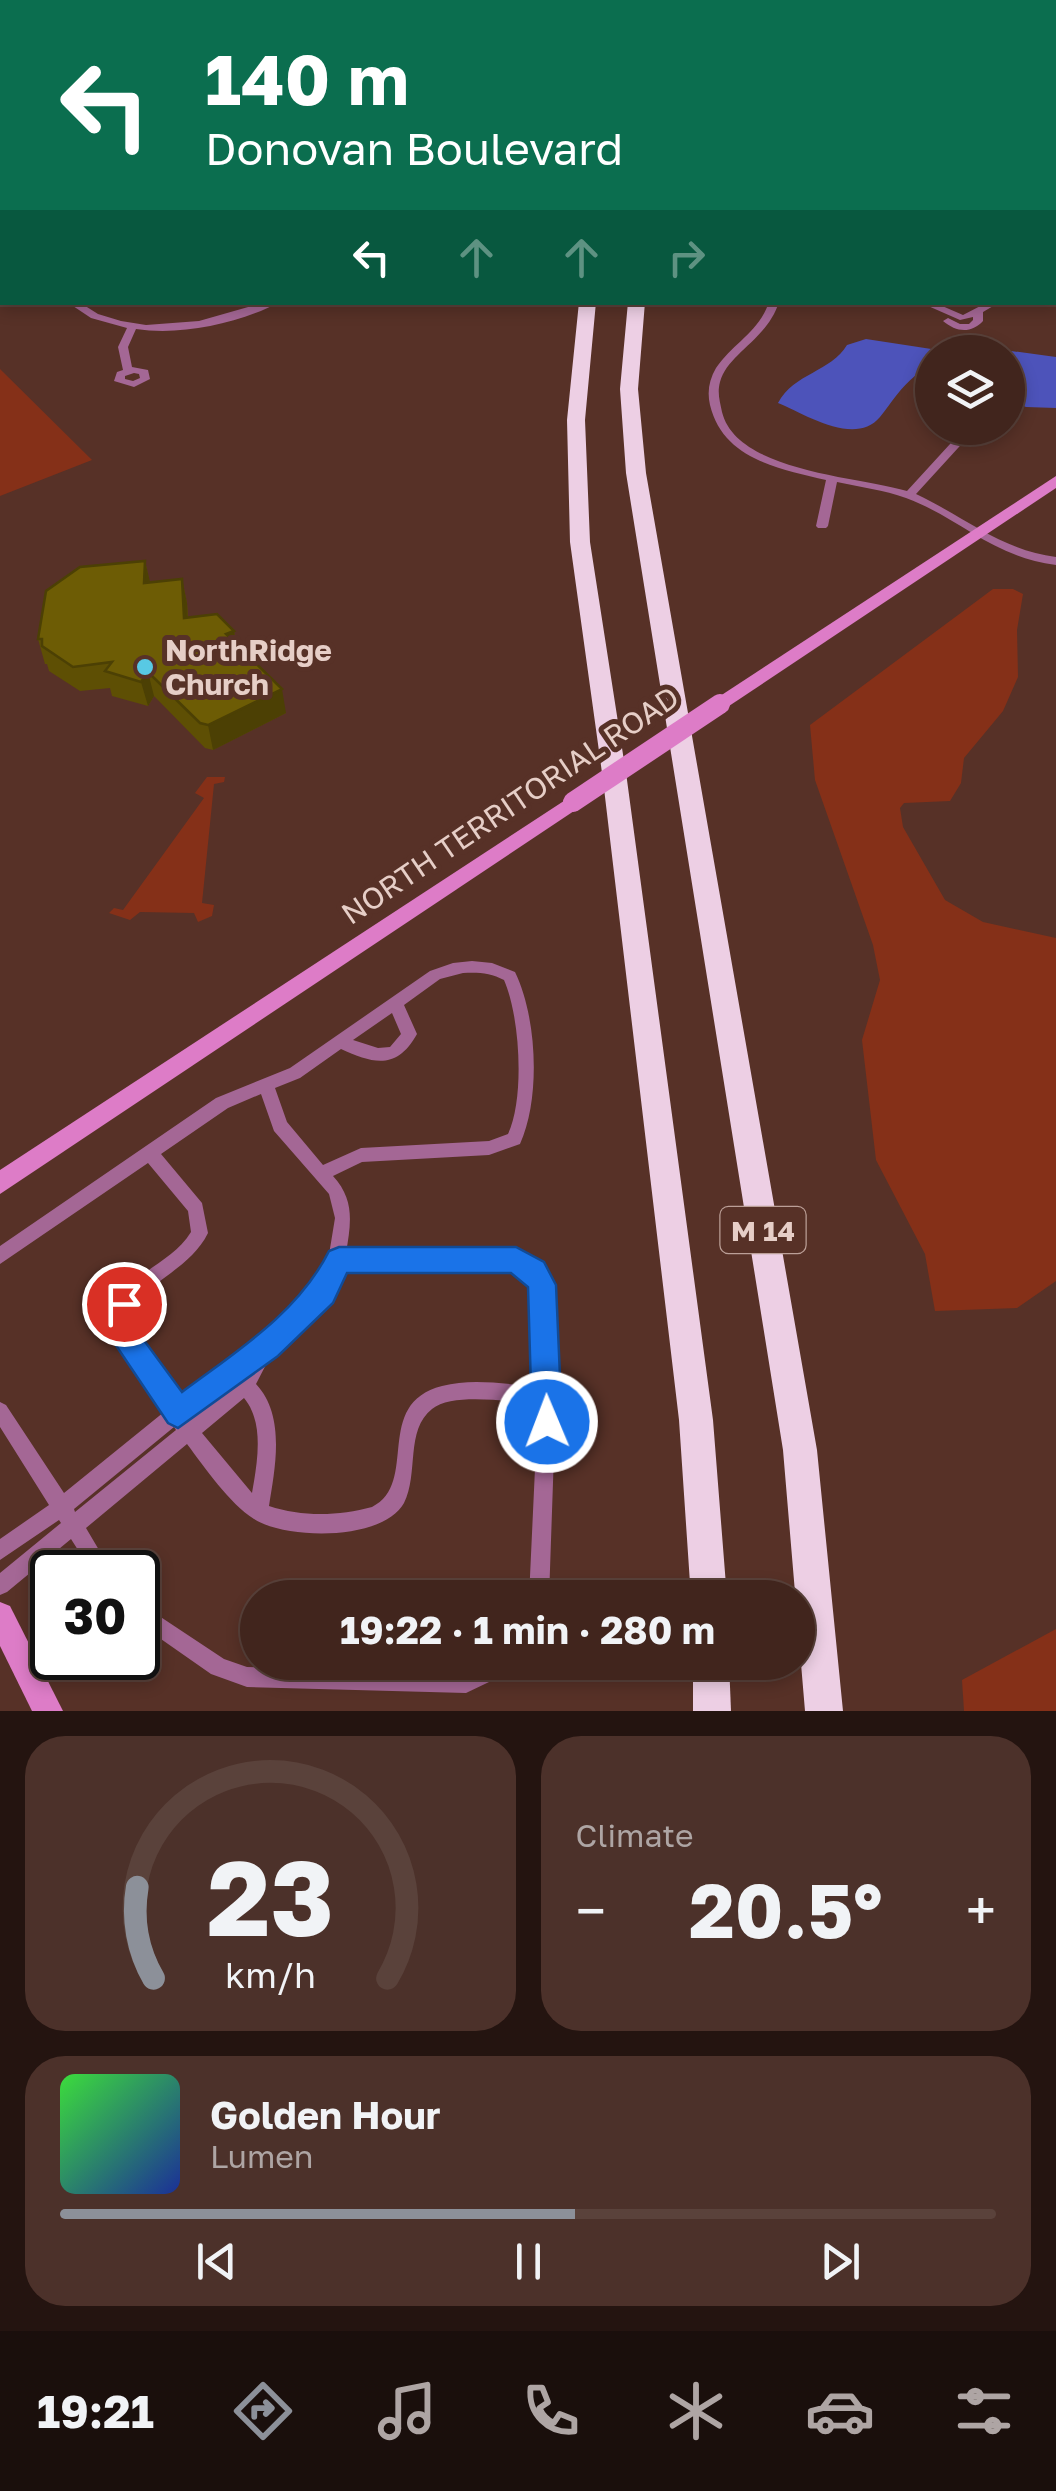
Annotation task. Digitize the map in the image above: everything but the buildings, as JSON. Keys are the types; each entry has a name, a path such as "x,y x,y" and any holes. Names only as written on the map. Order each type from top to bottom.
{"highway":[{"path":"588,305 575,432 578,490 599,693 615,780 696,1420 708,1580"},
{"name":"M 14","path":"636,305 629,389 636,473 800,1450 824,1711"},
{"path":"711,1680 712,1711"}],"main road":[{"name":"NORTH TERRITORIAL ROAD","path":"0,1183 1056,481"},
{"path":"0,1616 48,1711"}],"street":[{"path":"76,305 102,319 133,326 201,325 266,305"},
{"path":"773,305 767,324 716,377 712,392 716,412 736,440 766,460 909,496 1026,559 1056,561"},
{"path":"929,305 942,311 951,324 963,328 977,324 978,312 991,305"},
{"path":"128,370 123,348 133,326"},
{"path":"909,496 955,445"},
{"path":"822,526 832,479"},
{"path":"0,1256 222,1102 267,1087 450,969 492,968 510,976 518,996 524,1124 514,1138 497,1147 361,1155 322,1173"},
{"path":"340,1041 366,1054 392,1054 404,1046 409,1034 395,1002"},
{"path":"0,1550 60,1510 267,1346 323,1294 339,1260 342,1206 322,1173 280,1126 267,1087"},
{"path":"149,1152 200,1214 200,1233 187,1253 132,1294 124,1304 120,1324 192,1432 259,1511 288,1521 365,1520 395,1499 402,1480 409,1424 428,1400 447,1392 547,1396"},
{"path":"339,1260 504,1258 526,1264 539,1279 544,1298 547,1396 540,1580"},
{"path":"0,1585 245,1386 267,1346"},
{"path":"245,1386 262,1407 264,1474 259,1511"},
{"path":"0,1411 86,1550"},
{"path":"160,1627 218,1667 240,1675"},
{"path":"335,1680 453,1684 479,1680"}],"shaded area":[{"path":"866,339 915,346 915,376 880,417 870,425 844,429 778,403 793,385 832,361 847,345"},
{"path":"1025,353 1056,357 1056,408 1026,407"},
{"path":"0,369 92,460 0,496"},
{"path":"993,589 1013,589 1023,594 1017,630 1018,677 1003,711 964,758 961,783 950,801 904,803 900,808 903,827 945,900 983,922 1056,938 1056,1281 1017,1308 935,1311 925,1254 876,1160 862,1040 880,980 873,945 815,780 810,725"},
{"path":"207,777 225,777 224,782 214,784 202,903 214,905 212,916 198,922 194,913 140,912 130,920 109,913 114,908 123,910 204,798 195,793"},
{"path":"1056,1629 1056,1711 964,1711 962,1680"}],"place":[{"name":"NorthRidge Church","path":"145,667"}],"route":[{"path":"124,1304 120,1324 124,1335 178,1413 267,1346 323,1294 334,1278 339,1260 516,1260 526,1264 542,1285 547,1422"}]}
